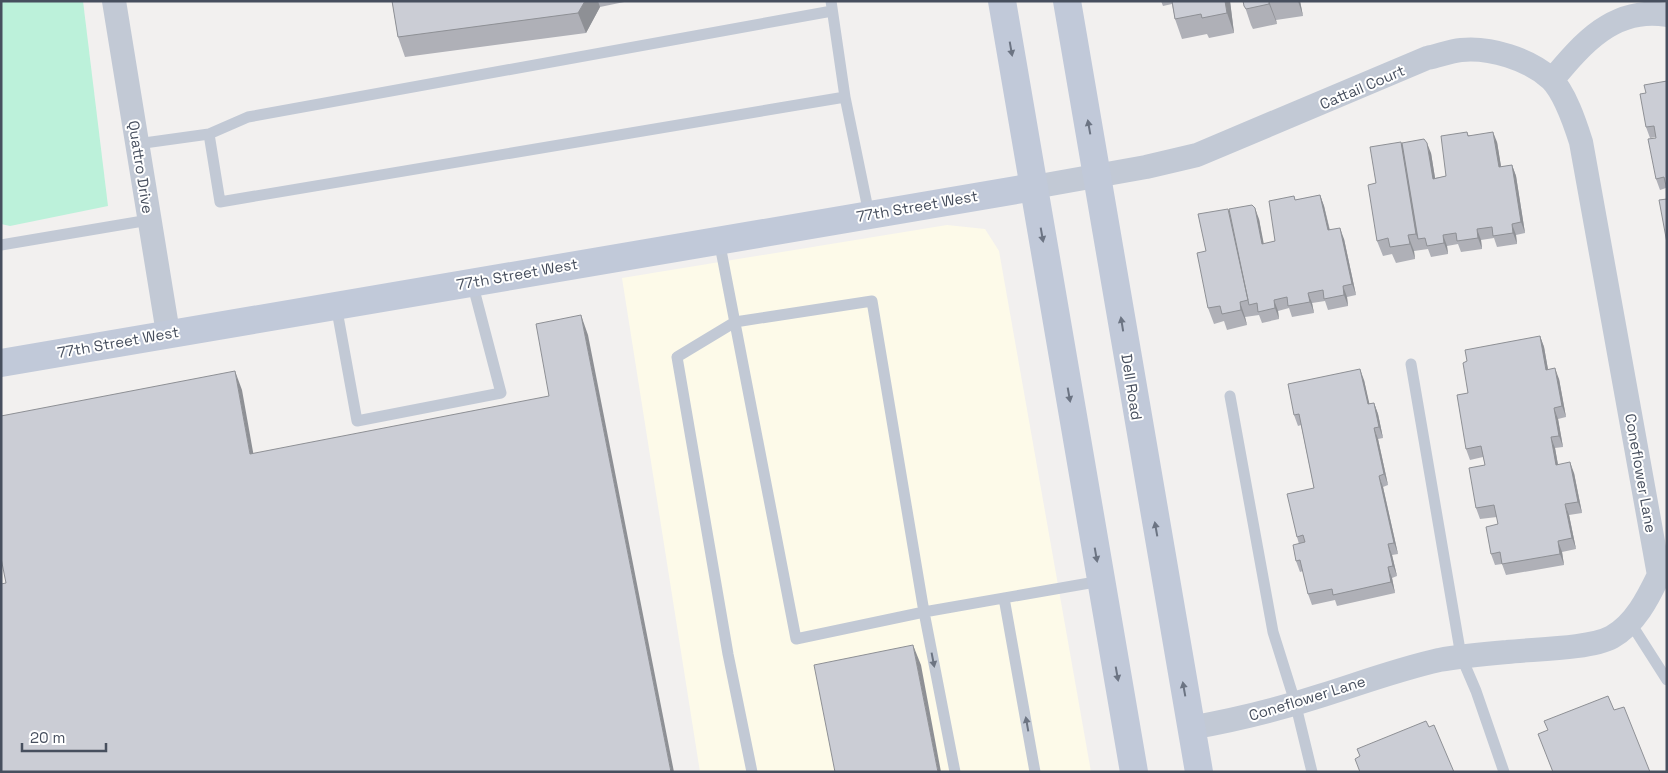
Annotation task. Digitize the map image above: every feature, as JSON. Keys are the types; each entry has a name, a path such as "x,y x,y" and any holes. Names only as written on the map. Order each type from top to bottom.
{"street":[{"name":"Quattro Drive","path":"114,1 168,333"},
{"path":"1002,1 1134,772"},
{"name":"Dell Road","path":"1067,1 1198,772"},
{"path":"1552,80 1591,36 1619,20 1648,12 1667,15"},
{"name":"Cattail Court","path":"1034,187 1198,155 1427,58 1461,50 1495,52 1528,64 1552,80"},
{"name":"Coneflower Lane","path":"1190,728 1233,720 1321,696 1378,676 1461,656 1587,644 1611,638 1630,622 1663,577 1581,142 1570,111 1552,80"},
{"name":"77th Street West","path":"1,363 472,281 1034,187"}],"lane":[{"path":"137,144 210,134 248,117 832,6 845,96 870,214"},
{"path":"210,134 220,202 845,96"},
{"path":"1,245 149,220"},
{"path":"719,240 796,639 924,612 1100,581"},
{"path":"336,305 358,421 501,393 472,281"},
{"path":"752,772 728,654 677,357 735,322 872,301 924,612 954,772"},
{"path":"1411,364 1461,656 1476,691 1504,772"},
{"path":"1230,396 1273,632 1295,702 1312,772"},
{"path":"1004,598 1035,772"},
{"path":"1630,622 1667,680"}],"shaded area":[{"path":"947,225 985,229 999,251 1091,772 700,772 622,278"}],"green space":[{"path":"1,1 83,1 108,206 10,226 1,224"}],"building":[{"path":"392,1 585,1 578,13 398,37"},
{"path":"1172,1 1225,1 1227,13 1202,18 1201,14 1175,19"},
{"path":"1243,1 1269,1 1269,4 1246,9"},
{"path":"1667,81 1667,190 1664,177 1656,179 1648,139 1656,138 1654,126 1646,127 1640,94 1646,93 1644,85"},
{"path":"1467,132 1468,136 1493,132 1499,167 1512,165 1521,222 1512,224 1513,233 1493,236 1492,227 1477,229 1478,238 1457,241 1456,233 1443,235 1444,243 1427,246 1425,238 1418,239 1402,143 1424,139 1427,143 1433,179 1446,176 1441,136"},
{"path":"1401,142 1416,234 1408,235 1410,244 1390,247 1388,238 1377,241 1368,185 1376,183 1370,147"},
{"path":"1320,195 1328,230 1340,228 1352,284 1343,286 1344,295 1324,299 1323,290 1308,293 1310,302 1288,306 1287,297 1274,300 1275,308 1258,312 1257,303 1249,305 1229,209 1252,205 1255,208 1262,244 1275,241 1269,201 1294,196 1295,200"},
{"path":"1667,199 1667,243 1659,200"},
{"path":"1228,209 1248,300 1240,302 1241,310 1222,314 1220,306 1208,308 1197,253 1206,251 1198,214"},
{"path":"581,315 671,772 1,772 1,584 6,583 1,558 1,416 235,371 250,454 549,396 536,324"},
{"path":"1540,336 1546,370 1555,368 1562,406 1554,408 1559,436 1551,437 1556,465 1570,462 1578,502 1565,504 1572,538 1558,541 1560,554 1502,564 1500,552 1491,554 1486,527 1498,524 1494,505 1476,508 1469,468 1485,465 1481,446 1466,449 1457,395 1468,393 1463,363 1467,361 1465,350"},
{"path":"1360,369 1368,404 1374,403 1379,427 1374,428 1384,474 1379,476 1394,543 1388,544 1393,566 1388,567 1391,582 1333,595 1332,589 1308,594 1300,560 1296,561 1293,545 1305,542 1303,535 1297,537 1287,494 1314,488 1299,414 1294,415 1288,384"},
{"path":"913,645 938,772 835,772 814,665"},
{"path":"1608,696 1614,710 1624,707 1650,772 1553,772 1538,734 1548,730 1544,721"},
{"path":"1426,721 1429,727 1434,725 1454,772 1360,772 1355,759 1360,756 1357,749"}]}
